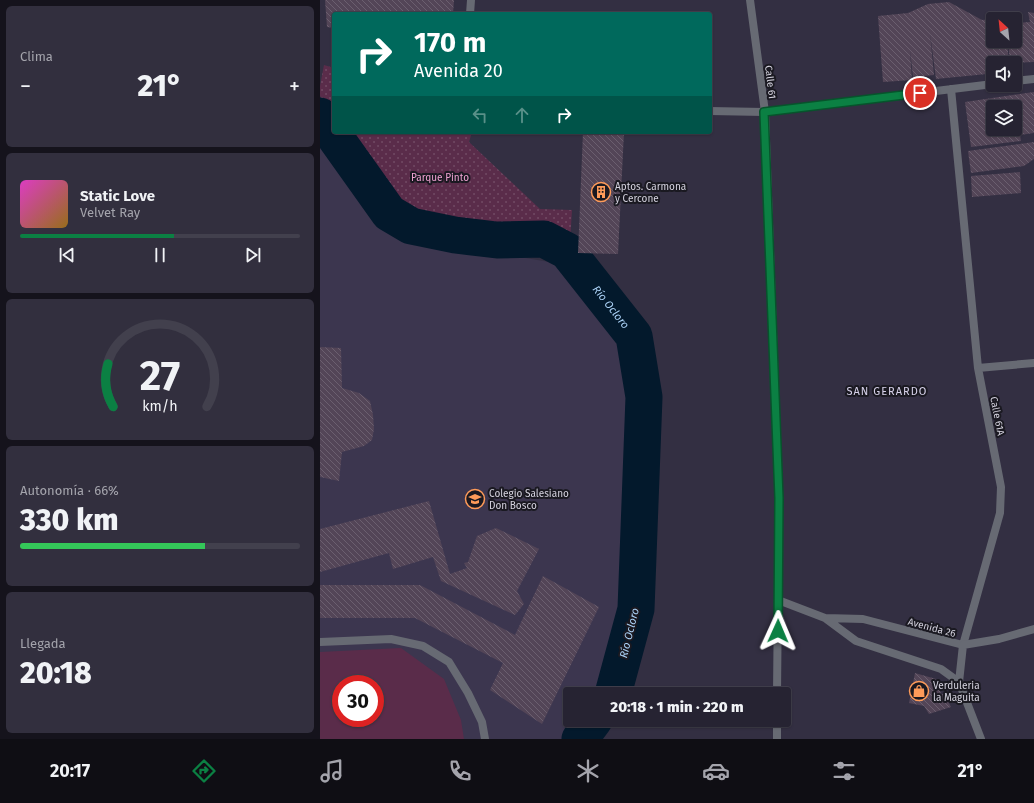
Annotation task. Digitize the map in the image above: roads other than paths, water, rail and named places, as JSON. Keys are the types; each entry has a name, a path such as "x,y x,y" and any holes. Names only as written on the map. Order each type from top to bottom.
{"street":[{"path":"470,12 471,0"},
{"name":"Calle 61","path":"750,0 764,112 779,498 777,687"},
{"path":"1022,80 1034,79"},
{"path":"712,111 764,112 986,85"},
{"name":"Calle 61A","path":"951,89 978,368 1001,487 1000,513 963,645 959,682 981,739"},
{"path":"978,368 1034,362"},
{"name":"Avenida 26","path":"778,600 825,618 856,641 941,669 959,682"},
{"name":"Avenida 26","path":"825,618 863,619 963,645 999,639 1034,629"},
{"path":"320,642 392,640 423,646 449,662 468,693 482,722 485,739"},
{"path":"776,739 777,727"}],"waterway":[{"name":"Río Ocloro","path":"320,116 332,133"},
{"name":"Río Ocloro","path":"333,134 389,213 411,226 455,235 497,240 544,239 567,251 634,336 644,397 636,609 615,687"},
{"name":"Río Ocloro","path":"580,739 589,727"}],"place":[{"name":"Aptos. Carmona y Cercone","path":"601,192"},
{"name":"Colegio Salesiano Don Bosco","path":"475,499"},
{"name":"Verduleria la Maguita","path":"919,691"}],"district":[{"name":"SAN GERARDO","path":"887,391"}],"park label":[{"name":"Parque Pinto","path":"440,177"}]}
